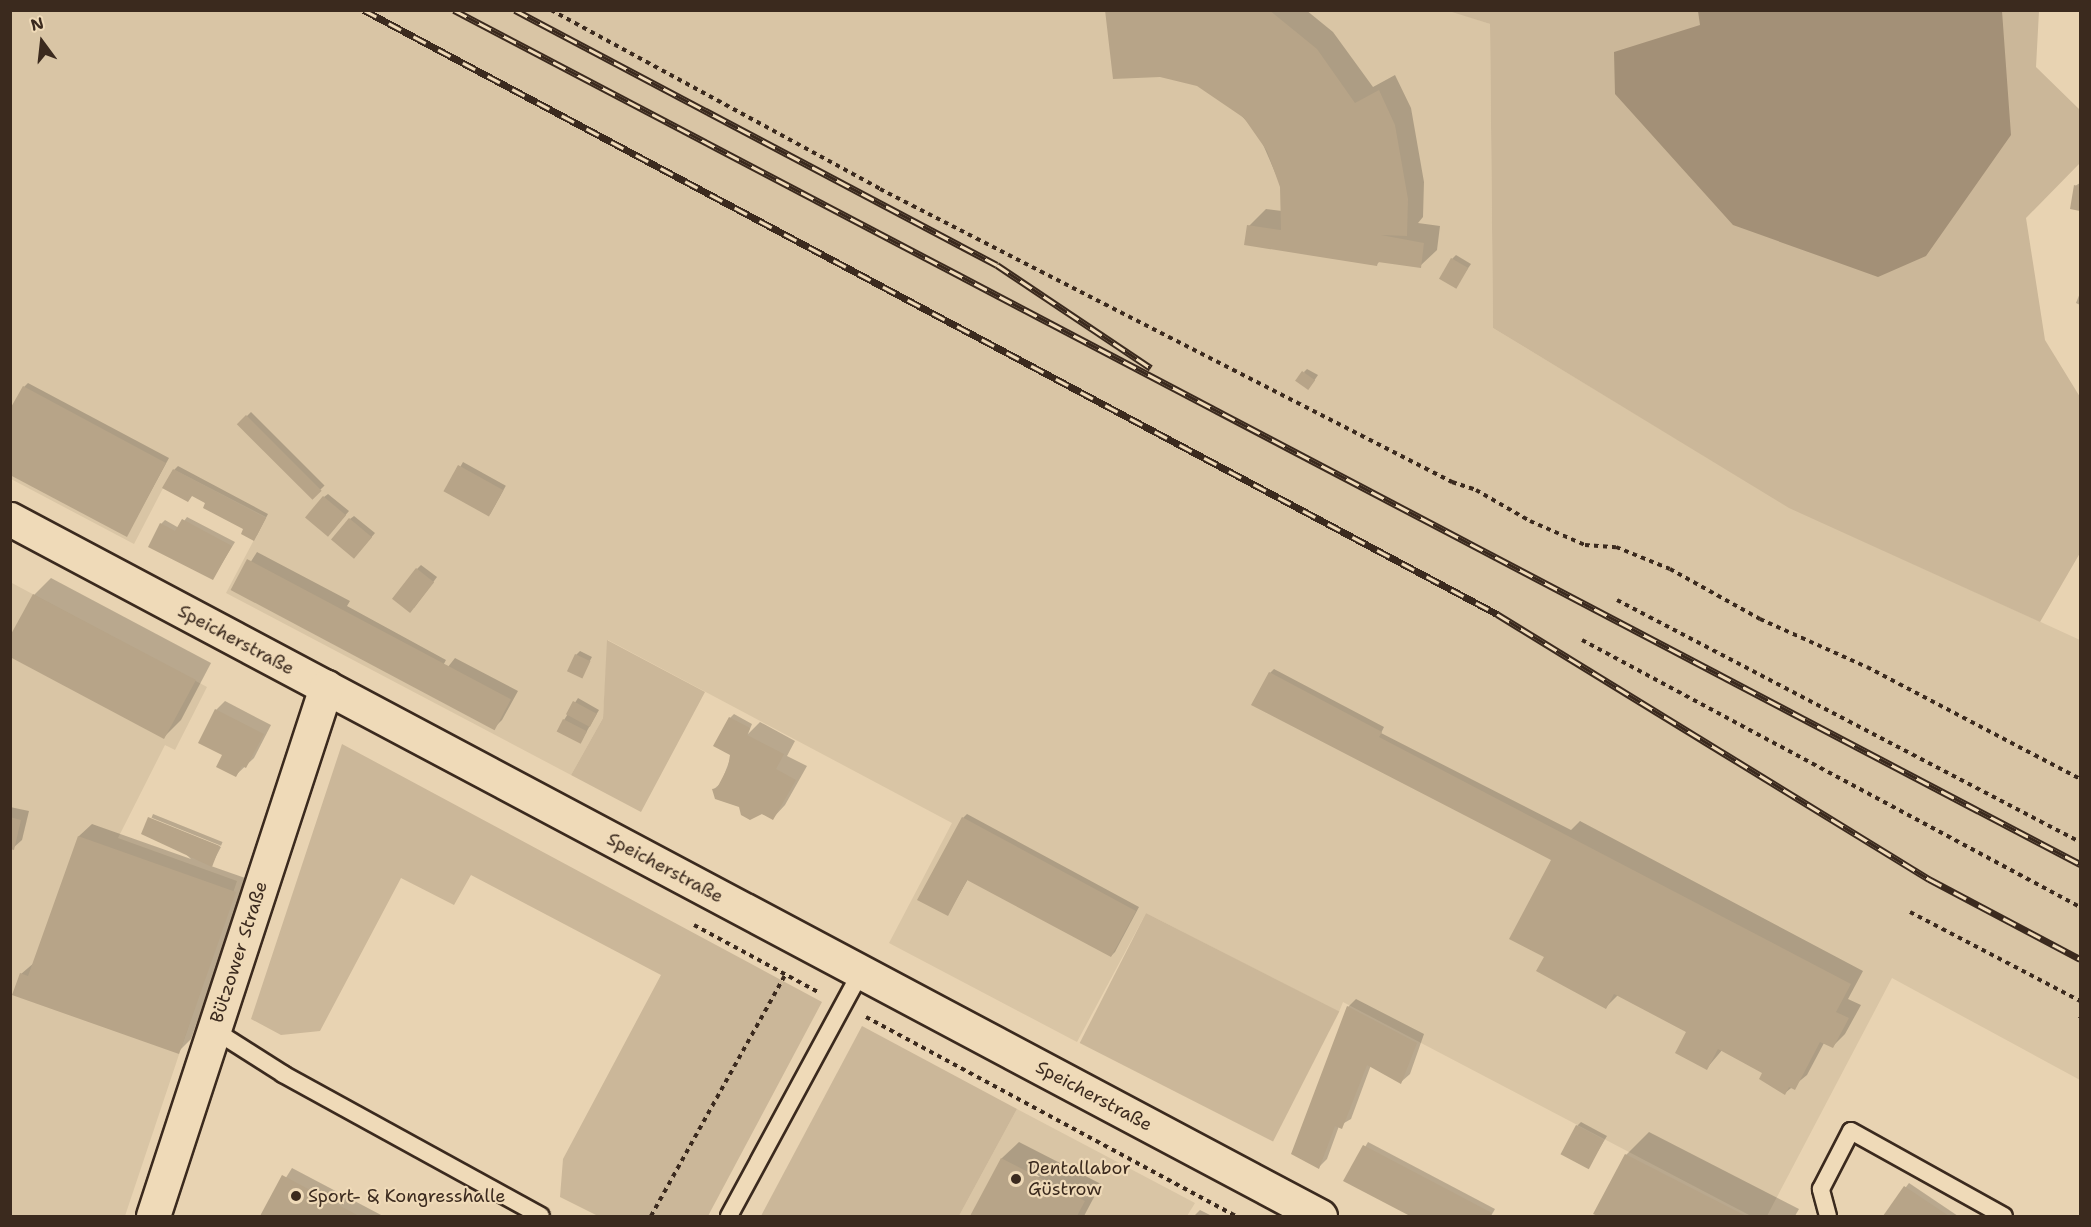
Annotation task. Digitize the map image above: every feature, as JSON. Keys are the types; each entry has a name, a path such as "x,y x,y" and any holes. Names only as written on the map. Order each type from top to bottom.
{"street":[{"name":"Speicherstraße","path":"10,519 1320,1216"},
{"name":"Bützower Straße","path":"153,1216 326,687"}],"lane":[{"path":"729,1216 861,972"},
{"path":"214,1030 283,1074 541,1216"},
{"path":"1828,1216 1821,1190 1851,1131 2004,1216"}],"path":[{"path":"551,10 880,189 1452,482 1476,490 1530,521 1585,545 1616,547 1670,569 1760,620 1867,667 2080,779"},
{"path":"1617,600 2080,842"},
{"path":"1582,640 2080,907"},
{"path":"1910,912 2080,1001"},
{"path":"651,1216 785,975"}],"shaded area":[{"path":"1449,10 1490,24 1493,328 1789,507 2080,640 2080,1080 1892,978 1767,1216 1751,1216 1343,1002 1339,1012 1146,913 1077,1042 889,943 952,823 608,640 603,718 571,775 226,593 266,517 173,469 134,544 11,479 10,11"},
{"path":"1449,11 2039,11 2036,67 2080,110 2080,163 2026,218 2045,340 2080,397 2080,553 2040,622 1789,508 1493,328 1490,24"},
{"path":"1698,11 2002,11 2011,135 1926,256 1878,277 1733,225 1615,94 1614,52 1700,25"},
{"path":"10,582 207,687 175,750 165,745 118,838 237,881 125,1216 11,1216"},
{"path":"607,640 705,692 641,812 571,775 603,718"},
{"path":"342,744 822,1002 708,1216 598,1216 560,1197 563,1159 661,975 471,875 454,905 401,878 320,1031 281,1035 251,1019"},
{"path":"1146,913 1339,1012 1273,1142 1080,1043"},
{"path":"862,1026 1017,1109 959,1216 761,1216"},
{"path":"1017,1109 1195,1203 1187,1216 959,1216"}],"building":[{"path":"1105,10 1269,10 1317,49 1355,103 1379,90 1395,125 1408,199 1407,236 1381,235 1424,243 1421,268 1378,262 1377,266 1244,245 1247,225 1281,230 1280,187 1267,151 1244,118 1197,86 1160,77 1113,79"},
{"path":"2074,185 2080,187 2080,211 2070,209"},
{"path":"1451,258 1468,268 1456,289 1439,279"},
{"path":"1302,371 1315,380 1308,390 1295,381"},
{"path":"23,386 166,463 127,537 10,475 10,409"},
{"path":"246,415 322,491 312,500 237,424"},
{"path":"458,465 503,490 489,516 443,491"},
{"path":"173,469 266,518 254,541 241,534 243,529 203,508 205,503 192,496 188,502 162,488"},
{"path":"323,496 346,515 328,537 305,517"},
{"path":"349,518 372,537 354,559 331,539"},
{"path":"182,519 232,546 213,580 148,547 160,523 175,531"},
{"path":"247,559 511,699 495,730 231,590"},
{"path":"416,568 434,582 410,613 392,599"},
{"path":"33,594 196,680 164,739 10,657 10,636"},
{"path":"575,654 590,661 582,678 567,671"},
{"path":"1269,672 1382,732 1379,737 1851,984 1836,1012 1849,1018 1833,1048 1820,1042 1795,1090 1789,1087 1785,1095 1759,1079 1762,1073 1718,1049 1707,1070 1675,1053 1686,1032 1614,994 1606,1009 1536,971 1544,957 1509,939 1551,860 1251,705"},
{"path":"573,701 597,714 590,727 566,714"},
{"path":"215,709 264,734 246,768 242,766 236,777 216,767 222,755 198,743"},
{"path":"729,717 750,728 747,735 784,754 776,769 796,780 773,820 762,814 750,820 741,815 739,807 715,799 712,789 717,788 728,767 730,755 713,746"},
{"path":"563,719 587,731 581,744 557,731"},
{"path":"10,817 21,820 14,850 10,849"},
{"path":"148,817 220,846 212,867 141,834"},
{"path":"962,817 1136,911 1111,957 967,880 948,916 917,900"},
{"path":"78,836 236,892 179,1054 12,995 20,973 28,976"},
{"path":"1347,1006 1417,1043 1401,1084 1367,1065 1342,1129 1335,1126 1319,1169 1291,1154"},
{"path":"1576,1125 1604,1140 1589,1169 1561,1154"},
{"path":"1363,1145 1492,1213 1490,1216 1410,1216 1343,1181"},
{"path":"1625,1154 1746,1216 1598,1216 1593,1214"},
{"name":"Dentallabor Güstrow","path":"1001,1158 1085,1201 1077,1216 970,1216"},
{"name":"Sport- & Kongresshalle","path":"282,1175 359,1216 260,1216"},
{"path":"1904,1186 1949,1216 1883,1216"}],"railway":[{"path":"364,10 1497,614 1929,879 2080,959"},
{"path":"454,10 2080,864"},
{"path":"515,10 997,265 1151,368"}],"place":[{"name":"Dentallabor Güstrow","path":"1016,1179"},
{"name":"Sport- & Kongresshalle","path":"296,1196"}]}
